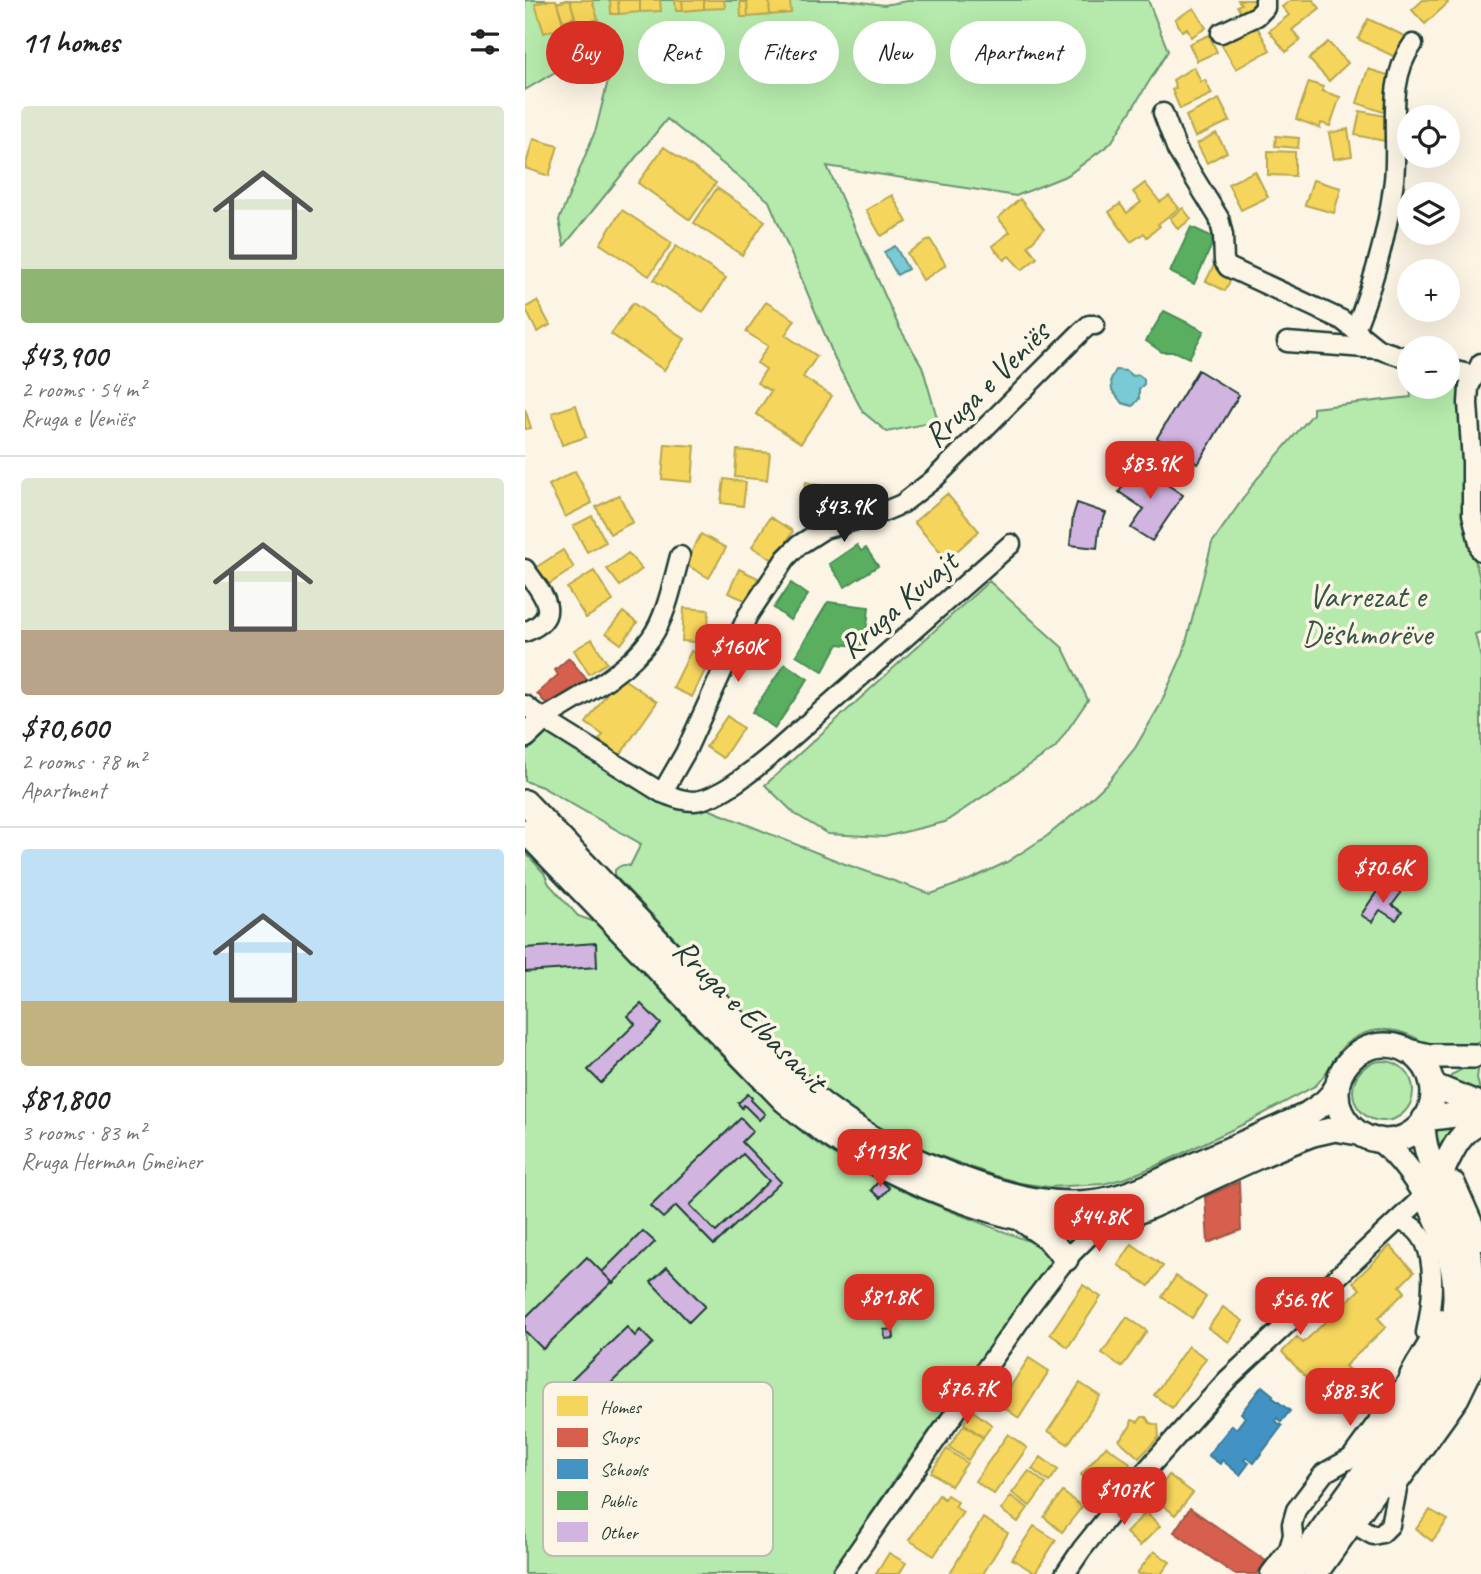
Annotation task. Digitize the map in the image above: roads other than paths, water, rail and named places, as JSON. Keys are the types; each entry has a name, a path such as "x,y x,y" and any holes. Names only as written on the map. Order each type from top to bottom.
{"main road":[{"path":"525,736 543,719"},
{"name":"Rruga e Elbasanit","path":"525,802 782,1070 820,1104 883,1146 926,1167 1001,1194 1058,1203 1095,1201 1130,1193 1304,1116 1324,1103 1337,1086"},
{"name":"Rruga e Elbasanit","path":"525,831 785,1101 806,1119 848,1149 894,1174 993,1212 1057,1224 1103,1222 1153,1206 1313,1134 1335,1129 1369,1137"},
{"path":"1315,1574 1451,1384 1464,1356 1473,1322 1475,1292 1467,1242 1431,1188 1400,1159 1342,1116 1337,1101 1337,1086 1346,1065 1364,1050 1386,1045 1429,1056 1477,1054"},
{"path":"1290,1574 1424,1389 1440,1362 1447,1343 1455,1297 1425,1150 1424,1121 1431,1103 1432,1084 1425,1067 1408,1051"},
{"path":"1432,1084 1477,1054"},
{"path":"1432,1084 1481,1105"},
{"path":"1369,1137 1403,1137 1424,1121 1455,1115 1481,1117"},
{"path":"1431,1188 1456,1143 1468,1129 1481,1123"},
{"path":"1022,1219 1048,1238 1066,1259"},
{"path":"1412,1375 1431,1343 1449,1259"}],"street":[{"path":"1220,33 1257,16 1265,8 1265,0"},
{"path":"1355,330 1377,268 1394,177 1399,73 1404,55 1413,44"},
{"path":"1163,113 1177,150 1219,218 1223,235 1222,254 1228,267 1320,309 1355,330 1378,349"},
{"name":"Rruga e Veniës","path":"662,793 685,752 748,615 786,558 799,545 824,529 879,514 902,504 934,479 1080,333 1089,325 1095,325"},
{"path":"1287,342 1378,349 1397,355"},
{"path":"1477,369 1469,387 1468,403 1472,513 1481,551"},
{"name":"Rruga Kuvajt","path":"525,705 662,793 679,800 696,801 713,795 755,768 1011,544"},
{"path":"543,719 625,664 652,637 680,556"},
{"path":"525,569 547,601 548,612 542,623 525,632"},
{"path":"1065,1574 1081,1549 1135,1483 1227,1380 1431,1188 1446,1179 1455,1182 1481,1241"},
{"path":"1270,1574 1289,1549 1296,1510 1314,1497 1324,1473 1351,1458 1412,1375 1424,1343 1432,1305 1431,1266 1420,1231 1412,1224 1398,1221"},
{"path":"842,1574 951,1416 1066,1259 1103,1222"},
{"path":"1364,1530 1373,1535 1382,1533 1390,1525 1398,1484 1459,1399 1481,1348"}],"water":[{"path":"895,246 908,269 897,275 884,252"},
{"path":"1116,370 1126,371 1133,376 1139,375 1144,379 1144,384 1139,389 1139,399 1133,406 1122,403 1112,390 1111,379"}],"park label":[{"name":"Varrezat e Dëshmorëve","path":"1367,615"}]}
